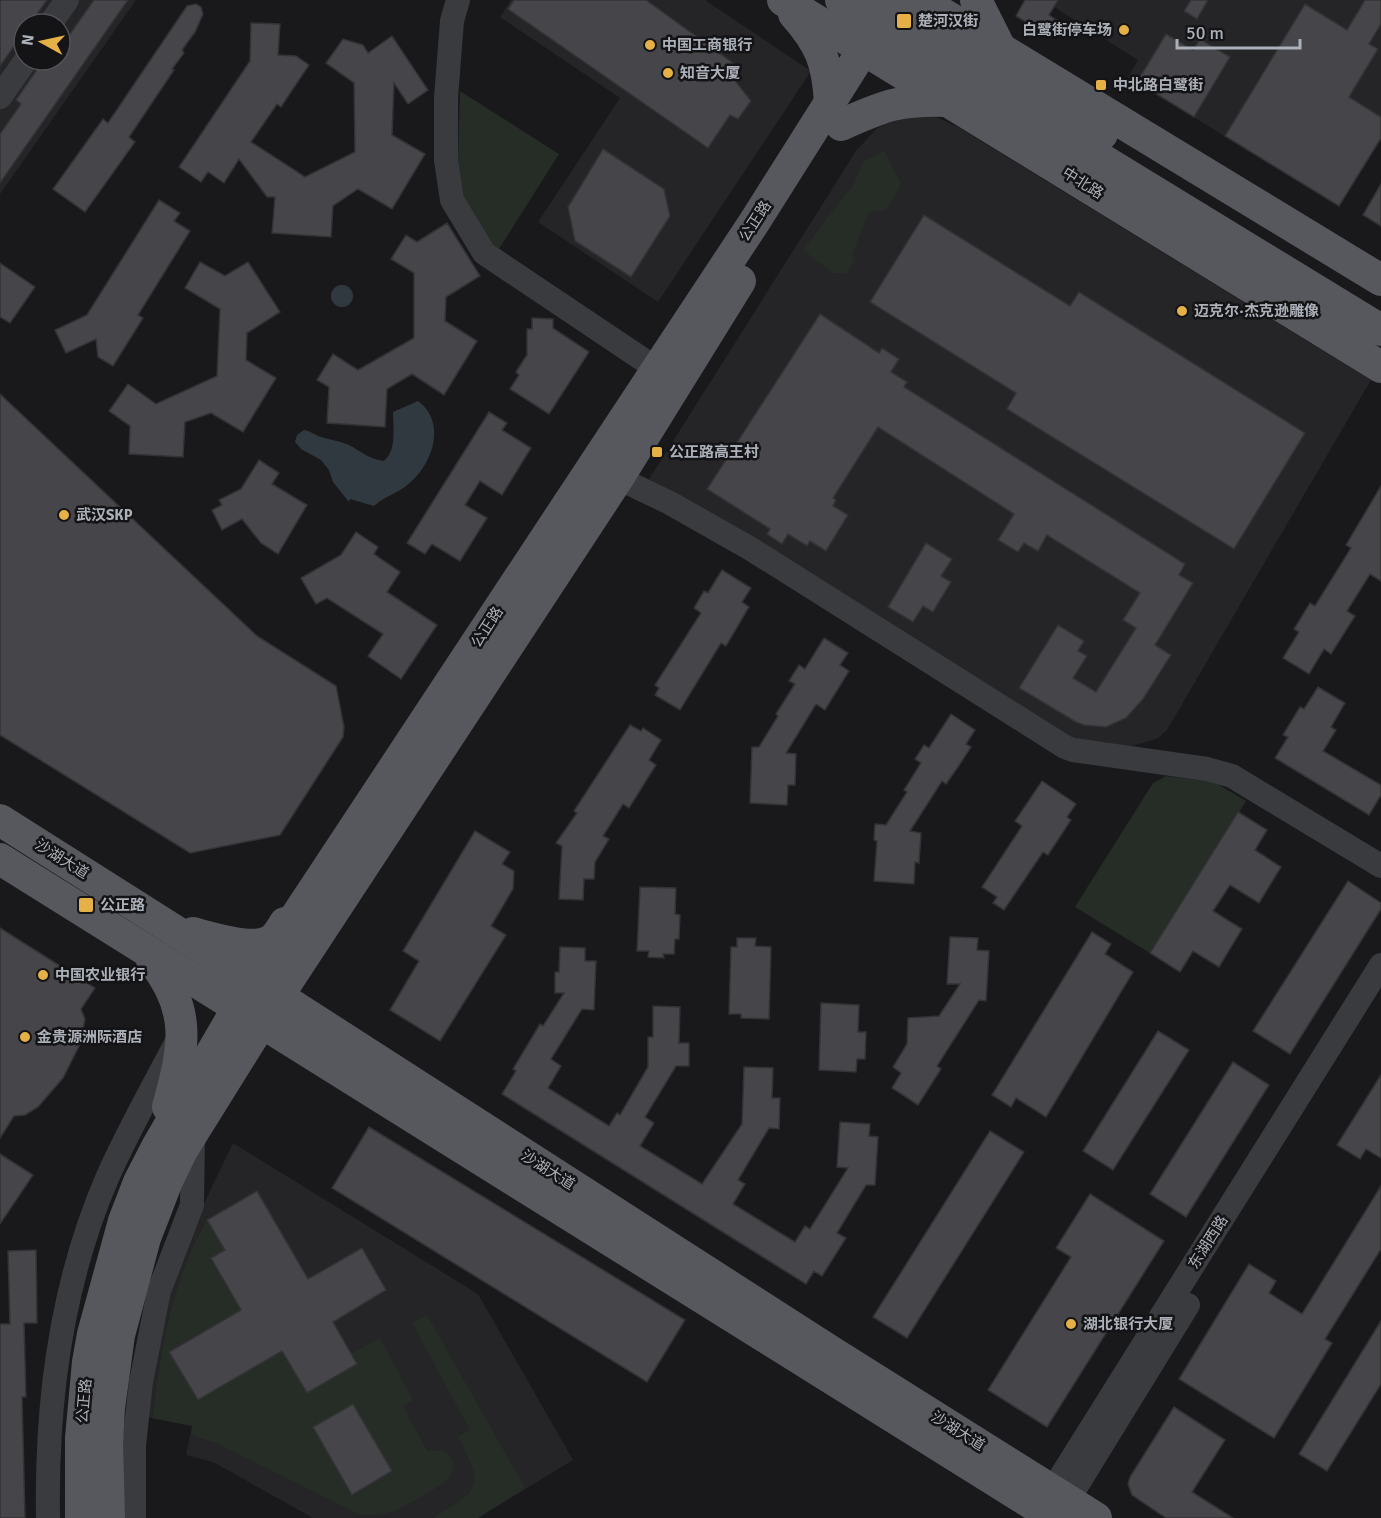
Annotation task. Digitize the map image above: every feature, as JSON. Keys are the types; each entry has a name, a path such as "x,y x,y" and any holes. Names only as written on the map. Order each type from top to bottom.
{"main road":[{"name":"中北路","path":"782,0 951,101 1381,367"},
{"path":"782,0 811,33 821,53 829,78 835,115 900,102 951,101"},
{"name":"中北路","path":"841,0 1381,330"},
{"path":"886,0 1381,307"},
{"name":"公正路","path":"873,54 894,0"},
{"name":"公正路","path":"81,1518 81,1438 93,1334 124,1221 139,1182 157,1147 618,478 757,254 835,115 873,54 920,0"},
{"path":"920,0 1381,280"},
{"path":"976,0 1000,49"},
{"name":"公正路","path":"266,988 320,880 657,369 835,115"},
{"name":"沙湖大道","path":"0,820 266,988 450,1108 1051,1509"},
{"name":"沙湖大道","path":"0,859 143,950 1051,1509 1096,1518"},
{"path":"161,922 213,938 250,944 264,943 276,936 312,885 320,880"},
{"path":"143,950 166,977 179,1006 182,1030 179,1069 157,1147"},
{"name":"公正路","path":"109,1518 109,1408 113,1371 119,1335 149,1227 166,1181 193,1132 249,1015"}],"street":[{"path":"458,0 452,21 446,98 446,160 452,200 484,253 657,369"},
{"path":"0,97 18,72"},
{"path":"618,478 670,503 751,549 1065,747 1095,754 1207,769 1232,776 1381,866"},
{"name":"东湖西路","path":"1051,1509 1381,965"},
{"name":"东湖西路","path":"1051,1509 1381,989"},
{"path":"48,1518 47,1467 53,1387 62,1325 74,1275 107,1178 182,1030"},
{"path":"134,1518 134,1445 141,1382 159,1291 192,1205 193,1132"}],"shaded area":[{"path":"0,0 136,0 0,194"},
{"path":"511,0 705,0 811,71 658,302 538,222 620,98 500,17"},
{"path":"1043,0 1381,0 1381,138 1339,206 1128,77 1138,60"},
{"path":"460,91 559,154 499,249 492,244 463,199 458,159"},
{"path":"907,116 934,116 958,127 1371,380 1174,718 1166,731 1158,738 1131,746 1092,744 1074,740 646,484 856,151 876,129 887,122"},
{"path":"884,151 901,184 886,210 869,212 852,255 855,260 847,273 833,273 803,250 854,184 863,162"},
{"path":"342,285 350,288 353,296 350,304 342,307 334,304 331,296 334,288"},
{"path":"418,401 427,410 432,421 433,445 429,457 415,478 374,506 350,499 349,502 333,482 329,470 321,460 301,449 295,442 297,435 304,430 346,444 370,457 384,461 393,445 393,412"},
{"path":"1166,776 1214,782 1246,801 1150,953 1075,907 1153,783"},
{"path":"233,1143 478,1294 573,1460 478,1518 313,1518 213,1462 186,1455 192,1426 146,1417 159,1325 198,1216"},
{"path":"207,1220 225,1250 211,1258 241,1310 170,1352 198,1400 282,1351 357,1364 351,1354 380,1338 413,1400 403,1406 427,1451 444,1451 452,1460 452,1472 448,1479 394,1511 378,1515 361,1515 216,1443 191,1435 192,1426 153,1418 159,1367 176,1291"},
{"path":"427,1315 525,1488 478,1518 433,1518 461,1501 469,1493 474,1477 467,1454 458,1437 470,1430 412,1323"}],"building":[{"path":"0,0 47,0 38,12 12,12 12,49 0,66"},
{"path":"94,0 128,0 0,183 0,134 21,104 16,100 35,72 72,72 72,31"},
{"name":"知音大厦","path":"514,0 646,0 740,68 733,78 751,101 738,119 730,115 708,148 508,9"},
{"path":"1025,0 1058,0 1049,15 1058,21 1049,36 1016,16"},
{"path":"1191,0 1208,0 1197,19 1184,11"},
{"path":"1365,0 1381,0 1381,24 1369,44 1378,49 1349,97 1381,117 1381,138 1339,206 1225,136 1305,4 1347,30"},
{"path":"196,4 201,7 203,14 195,32 182,50 184,53 129,137 135,142 85,212 53,189 103,119 108,123 187,6"},
{"path":"251,23 280,24 278,55 296,56 309,65 281,107 277,104 251,142 305,177 355,152 354,83 326,63 343,39 363,45 368,53 392,36 428,90 408,104 394,83 392,135 425,154 392,209 358,189 333,206 331,237 272,233 275,197 267,197 239,159 224,183 208,172 201,182 179,167 250,61"},
{"path":"1166,34 1193,50 1200,39 1230,57 1194,117 1137,82"},
{"path":"603,149 664,189 670,216 631,277 575,241 568,207"},
{"path":"1381,184 1381,226 1363,215"},
{"path":"159,200 180,213 174,221 190,231 138,315 143,318 113,366 98,357 96,339 66,353 55,330 87,315"},
{"path":"924,215 1070,306 1079,292 1305,433 1234,549 1007,409 1016,393 870,302"},
{"path":"447,223 480,276 446,297 445,321 477,341 444,395 412,374 387,389 385,427 327,423 329,387 317,380 333,354 358,370 414,338 414,273 391,259 406,235 417,242"},
{"path":"200,262 225,276 248,262 280,312 247,333 246,360 276,378 243,432 211,413 185,422 183,457 129,454 130,426 109,411 128,384 156,404 217,376 220,309 185,288"},
{"path":"0,263 35,287 10,323 0,317"},
{"path":"820,314 879,353 882,348 899,359 891,372 907,382 904,387 1185,564 1179,575 1193,583 1155,645 1171,655 1143,699 1126,718 1106,727 1084,725 1019,688 1058,625 1084,641 1078,651 1087,656 1073,678 1096,692 1136,628 1123,620 1140,593 1047,535 1038,551 1024,543 1018,552 998,540 1014,514 878,427 833,498 836,500 833,506 848,515 826,551 810,541 807,546 788,534 782,544 767,534 770,529 707,489"},
{"path":"532,318 553,319 553,328 589,352 549,414 510,389 519,375 516,372 527,355 527,329 532,329"},
{"name":"武汉SKP","path":"0,394 257,636 336,686 344,727 343,737 280,835 190,853 0,735"},
{"path":"489,412 507,423 502,430 531,448 502,495 480,481 465,505 487,518 460,561 432,544 425,554 407,543"},
{"path":"259,460 279,473 272,484 307,505 278,554 261,543 242,519 222,530 212,510 222,505 219,500 241,489"},
{"path":"1381,486 1381,581 1370,574 1347,611 1355,616 1331,654 1324,649 1309,674 1283,658 1299,632 1294,629 1310,603 1315,606 1351,548 1346,545"},
{"path":"356,532 378,547 374,554 400,572 387,592 437,625 401,679 368,656 383,634 327,598 316,604 301,578 341,555"},
{"path":"926,543 952,559 941,576 951,582 933,612 923,606 913,622 888,607"},
{"path":"722,570 751,588 742,602 749,607 726,646 721,643 680,710 655,695 659,688 655,685 701,613 694,608 704,591 708,593"},
{"path":"824,638 848,653 840,665 849,671 825,710 816,704 786,753 796,754 795,785 788,785 787,805 750,803 752,747 759,747 778,716 776,714 795,684 789,681 799,665 805,669"},
{"path":"1318,687 1345,703 1331,727 1336,730 1323,751 1381,785 1381,795 1369,815 1275,758 1288,737 1283,735 1300,707 1304,709"},
{"path":"951,714 975,730 966,744 971,747 946,784 942,781 910,831 921,833 919,863 915,862 914,884 874,881 877,841 874,840 875,824 886,825 907,792 904,790 921,763 915,759 924,745 929,748"},
{"path":"630,725 641,731 643,728 661,740 649,760 656,765 629,808 623,804 603,836 609,839 595,862 594,879 584,879 583,900 559,899 562,846 556,843 577,813 574,811"},
{"path":"1042,781 1076,804 1067,817 1071,820 1048,855 1043,852 1004,910 993,903 997,897 982,887 1022,826 1015,821"},
{"path":"1238,812 1267,830 1255,850 1281,867 1259,903 1230,885 1213,911 1242,929 1219,967 1193,951 1180,972 1150,953"},
{"path":"475,831 510,852 502,864 514,871 513,889 491,926 506,935 440,1041 390,1010 419,961 403,951"},
{"path":"1348,881 1381,903 1381,909 1290,1054 1253,1031"},
{"path":"640,887 676,888 675,914 680,915 679,939 675,939 674,954 663,954 664,958 648,957 649,951 637,951"},
{"path":"0,928 95,988 81,1009 85,1019 80,1044 63,1078 38,1107 25,1115 14,1116 0,1138"},
{"path":"1092,932 1111,944 1105,954 1133,972 1046,1117 1016,1098 1011,1107 992,1095"},
{"path":"950,937 978,938 977,950 989,951 986,1001 979,1000 937,1066 941,1069 918,1105 892,1088 901,1073 893,1067 907,1044 908,1018 939,1016 960,984 947,984"},
{"path":"737,938 756,938 755,946 771,947 769,1019 741,1018 741,1014 729,1014 731,947 737,947"},
{"path":"560,947 585,948 585,961 596,961 594,1010 582,1009 551,1059 561,1066 548,1088 609,1126 617,1113 620,1115 648,1067 648,1037 653,1037 653,1006 680,1007 679,1043 689,1043 689,1066 676,1066 645,1117 654,1123 640,1146 702,1184 742,1124 744,1067 773,1068 772,1098 780,1098 779,1129 769,1128 738,1180 745,1184 733,1204 795,1242 805,1226 810,1229 848,1168 837,1167 840,1122 870,1124 869,1136 878,1137 875,1185 866,1185 837,1233 846,1238 822,1276 814,1271 806,1284 502,1094 516,1071 513,1069 540,1024 543,1026 564,993 555,993 555,972 559,972"},
{"path":"821,1003 859,1005 858,1032 866,1032 865,1059 857,1059 856,1072 819,1070"},
{"path":"1158,1031 1189,1050 1113,1170 1083,1151"},
{"path":"1233,1062 1269,1085 1186,1217 1150,1194"},
{"path":"1381,1075 1381,1158 1366,1149 1360,1159 1337,1145"},
{"path":"369,1127 685,1320 647,1382 332,1188"},
{"path":"990,1131 1024,1152 907,1338 873,1317"},
{"path":"0,1154 33,1175 0,1224"},
{"path":"1381,1186 1381,1249 1325,1339 1332,1343 1274,1438 1179,1379 1249,1264 1276,1281 1269,1293 1302,1314"},
{"path":"257,1191 308,1279 362,1248 386,1290 333,1322 357,1364 307,1393 282,1351 198,1400 169,1352 241,1310 211,1258 225,1250 207,1220"},
{"name":"湖北银行大厦","path":"1090,1194 1164,1241 1047,1427 988,1390 1071,1257 1056,1248"},
{"path":"36,1250 37,1323 24,1323 26,1397 22,1397 25,1518 0,1518 0,1324 10,1324 8,1251"},
{"path":"1381,1321 1381,1384 1327,1471 1299,1454"},
{"path":"353,1404 392,1471 352,1495 313,1427"},
{"path":"1174,1407 1225,1440 1192,1492 1233,1518 1166,1518 1132,1495 1128,1484 1130,1477"}],"place":[{"name":"楚河汉街","path":"904,21"},
{"name":"白鹭街停车场","path":"1124,30"},
{"name":"中国工商银行","path":"650,45"},
{"name":"知音大厦","path":"668,73"},
{"name":"中北路白鹭街","path":"1101,85"},
{"name":"迈克尔·杰克逊雕像","path":"1182,311"},
{"name":"公正路高王村","path":"657,452"},
{"name":"武汉SKP","path":"64,515"},
{"name":"公正路","path":"86,905"},
{"name":"中国农业银行","path":"43,975"},
{"name":"金贵源洲际酒店","path":"25,1037"},
{"name":"湖北银行大厦","path":"1071,1324"}]}
